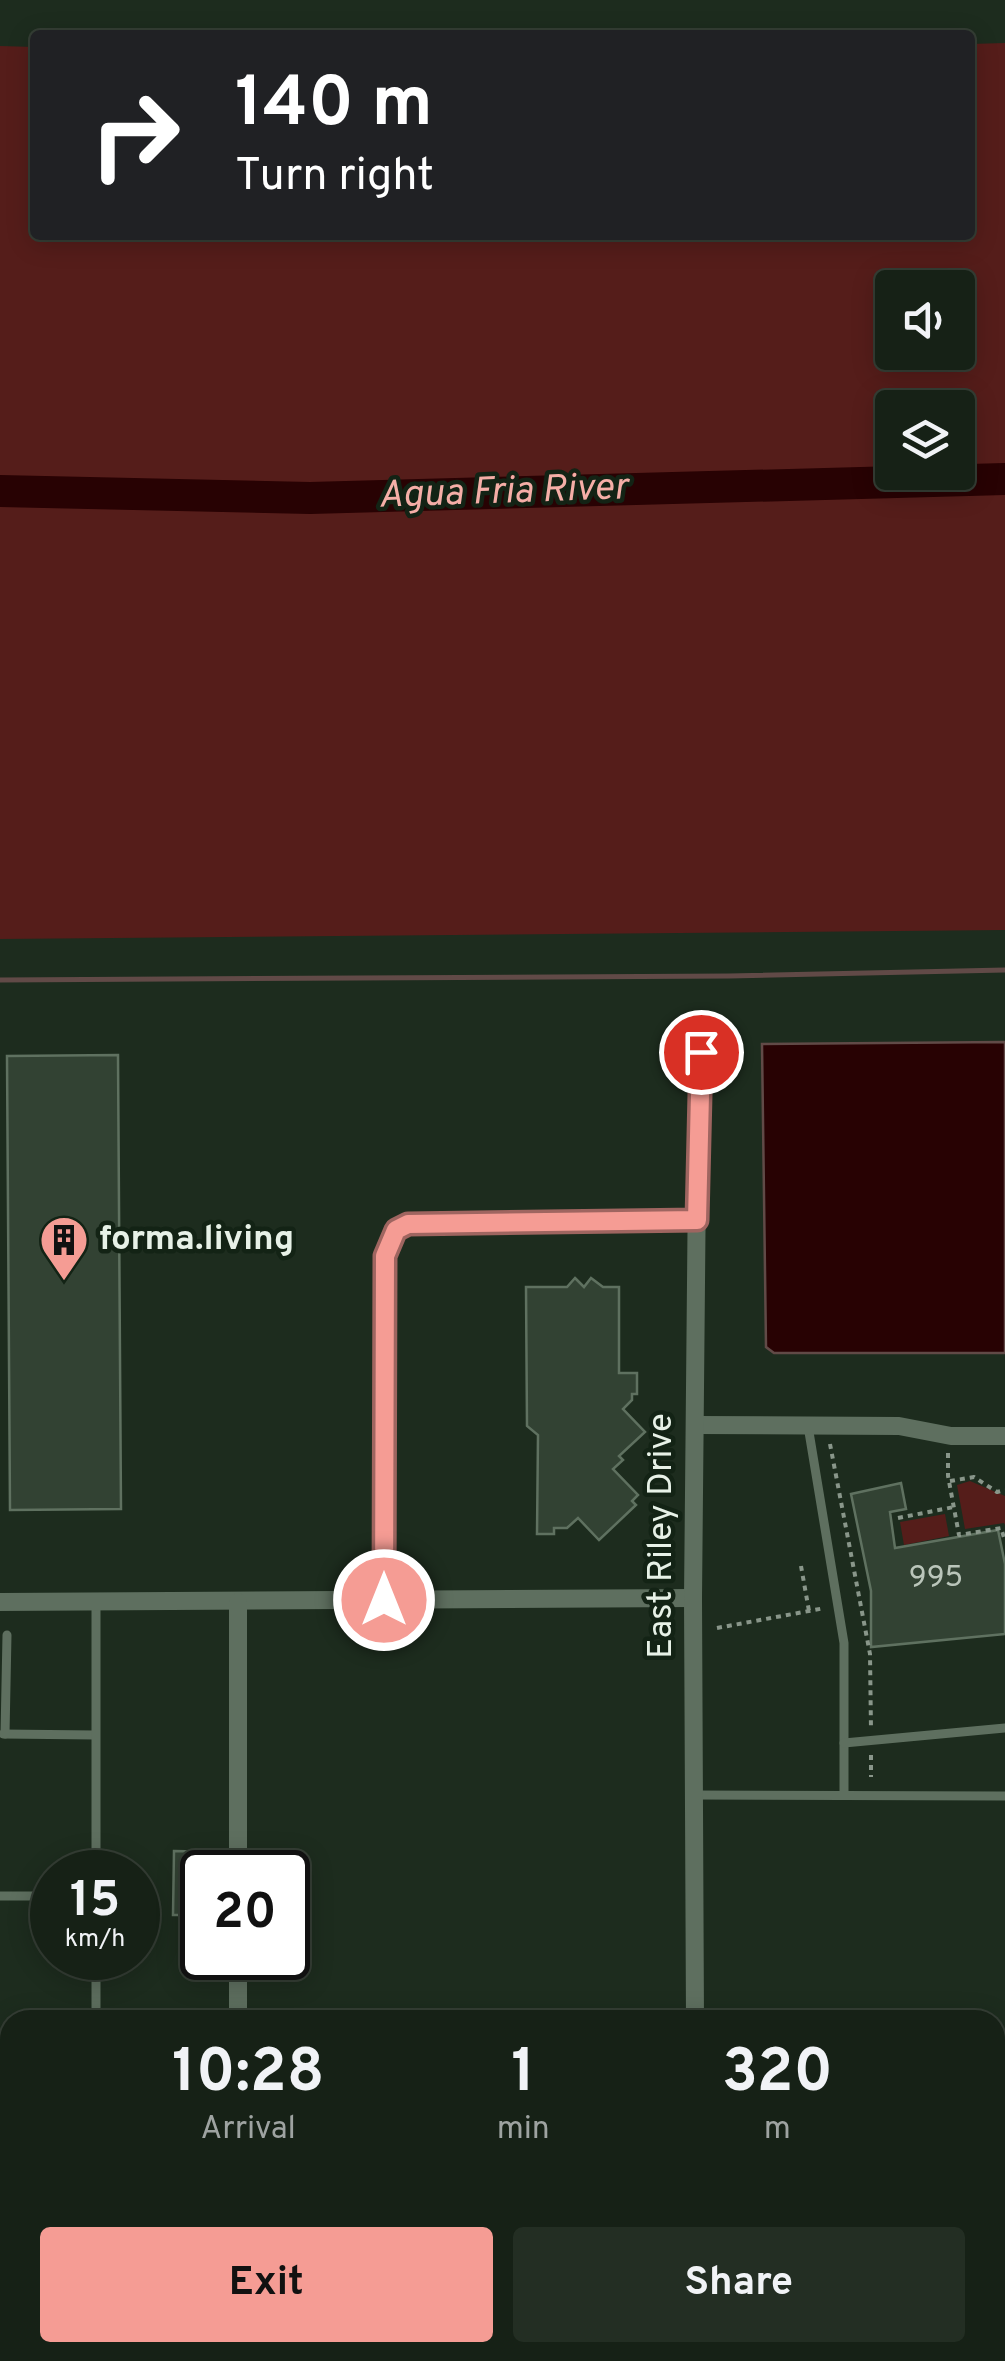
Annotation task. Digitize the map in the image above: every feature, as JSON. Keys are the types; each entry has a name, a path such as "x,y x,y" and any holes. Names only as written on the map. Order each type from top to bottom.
{"street":[{"name":"East Riley Drive","path":"695,2010 692,1598 701,1052"},
{"path":"695,1425 899,1426 951,1436 1005,1436"},
{"path":"0,1602 692,1598"},
{"path":"238,1602 238,1850"},
{"path":"238,1980 238,2010"}],"lane":[{"path":"384,1600 385,1256 396,1230 408,1224 697,1220"},
{"path":"808,1424 844,1643 844,1795"},
{"path":"96,1602 96,1850"},
{"path":"7,1635 3,1734 96,1736"},
{"path":"844,1743 1005,1728"},
{"path":"694,1795 1005,1796"},
{"path":"0,1896 30,1896"},
{"path":"96,1980 96,2010"}],"path":[{"path":"829,1439 870,1654 871,1777"},
{"path":"948,1450 959,1535 1001,1528 1005,1541"},
{"path":"949,1481 974,1477 997,1492 1005,1490"},
{"path":"898,1518 954,1507"},
{"path":"801,1566 809,1611"},
{"path":"717,1628 862,1600"}],"shaded area":[{"path":"1005,43 1005,930 0,939 0,46 30,47 30,240 975,240 975,44"},
{"path":"1005,1042 1005,1353 774,1353 766,1347 762,1044"},
{"path":"970,1481 1005,1496 1005,1525 965,1529 957,1485"},
{"path":"945,1514 949,1536 904,1545 900,1522"}],"building":[{"name":"forma.living","path":"118,1055 121,1509 10,1510 7,1056"},
{"path":"575,1278 584,1287 591,1278 603,1287 619,1287 619,1373 637,1373 637,1394 632,1394 632,1400 623,1409 645,1432 619,1456 623,1460 613,1469 638,1495 632,1501 636,1505 599,1540 578,1518 567,1528 554,1528 554,1534 537,1534 538,1435 527,1426 526,1287 567,1287"},
{"path":"901,1483 906,1509 890,1512 895,1548 998,1530 1005,1564 1005,1634 871,1647 871,1591 851,1494"},
{"path":"174,1851 180,1851 180,1915 173,1915"}],"waterway":[{"name":"Agua Fria River","path":"0,491 310,498 1005,479"},
{"path":"0,980 729,976 1005,970"}],"place":[{"name":"forma.living","path":"64,1282"}],"route":[{"path":"384,1600 385,1256 390,1240 396,1230 408,1224 697,1220 701,1052"}]}
